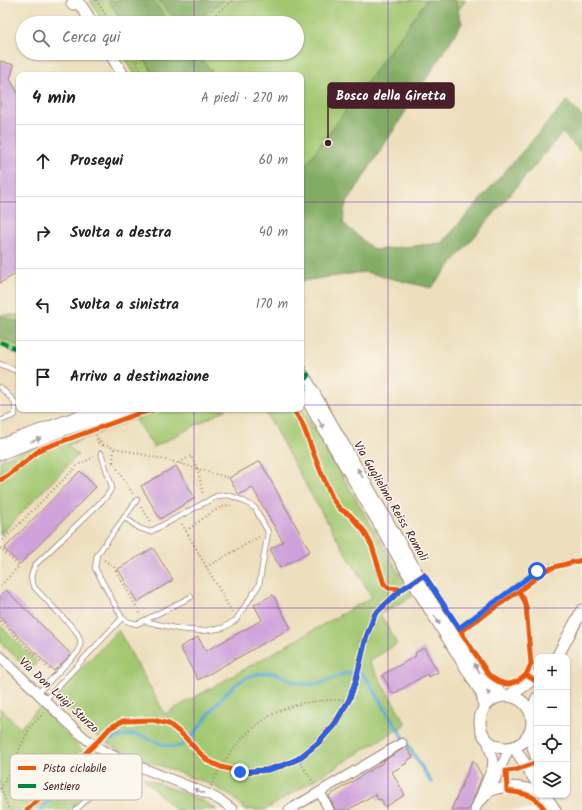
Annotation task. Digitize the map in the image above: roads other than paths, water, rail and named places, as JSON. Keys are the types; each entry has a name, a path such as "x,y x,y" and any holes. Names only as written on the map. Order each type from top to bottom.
{"street":[{"path":"84,0 94,16"},
{"path":"71,2 80,16"},
{"path":"71,2 82,7 88,16"},
{"path":"106,60 113,72"},
{"path":"114,60 121,72"},
{"path":"120,60 127,72"},
{"name":"Via Guglielmo Reiss Romoli","path":"304,377 420,578 483,678 488,684 506,696"},
{"name":"Via Guglielmo Reiss Romoli","path":"304,395 413,582 481,692 484,708"},
{"path":"0,445 90,412"},
{"path":"0,454 63,430 118,412"},
{"path":"559,654 582,610"},
{"path":"552,654 572,628"},
{"name":"Via Don Luigi Sturzo","path":"0,656 86,739 110,754"},
{"path":"476,808 492,768 493,761 481,724 484,708 490,701 506,696 526,686 534,677"},
{"path":"486,737 497,746 512,747 523,742 529,734 532,726 531,716 526,706 516,698 506,696"},
{"path":"531,716 534,707"},
{"path":"529,734 534,750"},
{"path":"289,810 402,743"},
{"path":"512,747 534,778"},
{"path":"476,808 490,791 512,747"},
{"name":"Via Don Luigi Sturzo","path":"142,768 208,794 233,810"},
{"path":"490,791 507,786 525,787 534,791"},
{"path":"320,792 329,810"},
{"path":"549,799 560,810"}],"lane":[{"path":"0,364 16,371"},
{"path":"0,387 15,402 15,415 0,421"},
{"path":"44,700 56,675 78,652 81,644 80,637 75,630 35,588 31,581 31,573 35,565 106,497 110,491 112,486 104,452"},
{"path":"124,517 145,531 150,532 204,502 217,496 228,495 242,500 255,508 268,532 259,585 236,620 223,628 202,631 179,629 144,621"},
{"path":"136,500 97,555 95,568 122,618 137,624 191,597"},
{"path":"44,700 122,618"},
{"path":"76,810 86,800"}],"waterway":[{"path":"110,740 126,735 136,735 171,747 186,744 215,705 228,691 242,680 253,675 274,673 295,682 310,685 318,684 345,674 356,673 362,674 366,678 431,782"},
{"path":"40,810 50,800"}],"place":[{"name":"Bosco della Giretta","path":"328,143"}]}
